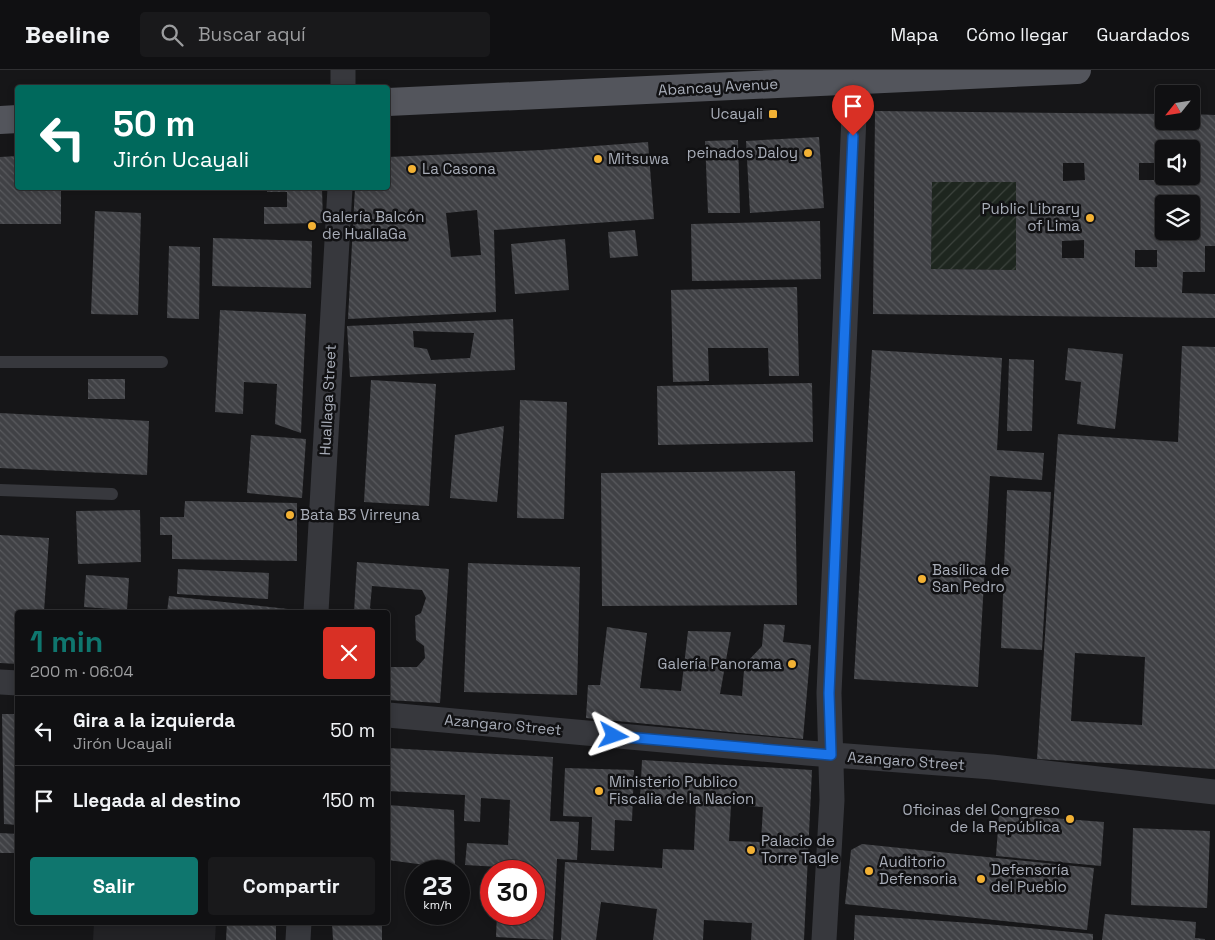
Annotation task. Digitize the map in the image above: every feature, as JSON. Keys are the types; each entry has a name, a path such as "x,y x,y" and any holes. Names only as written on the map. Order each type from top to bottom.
{"main road":[{"name":"Abancay Avenue","path":"390,102 745,86 820,81 856,75 1077,70"},
{"path":"0,120 15,119"}],"street":[{"path":"343,70 343,85"},
{"path":"824,940 832,800 829,693 856,75"},
{"name":"Huallaga Street","path":"316,610 340,190"},
{"path":"0,682 15,683"},
{"name":"Azangaro Street","path":"390,715 831,755 992,767 1215,792"},
{"path":"298,940 299,925"}],"lane":[{"path":"0,362 162,362"},
{"path":"0,490 112,494"}],"shaded area":[{"path":"932,182 1016,182 1016,270 931,269"},
{"path":"94,925 216,925 215,940 93,940"}],"building":[{"name":"Public Library of Lima","path":"875,111 1155,114 1155,130 1200,130 1200,114 1215,115 1215,246 1205,246 1205,272 1183,272 1182,293 1215,294 1215,318 873,314","holes":["1063,163 1084,163 1085,180 1063,181","932,182 1016,182 1016,270 931,269","1084,240 1084,258 1062,258 1062,241","1135,250 1157,250 1157,267 1135,267"]},
{"path":"819,137 824,208 750,213 746,141"},
{"path":"738,140 740,213 708,213 705,141"},
{"path":"648,142 654,219 494,230 496,312 348,319 355,190 390,190 390,157 542,150","holes":["477,210 481,255 451,257 446,213"]},
{"path":"15,156 15,190 61,190 61,224 0,224 0,157"},
{"path":"267,190 322,190 323,223 264,224 264,207 287,207 287,192 267,192"},
{"path":"95,211 141,213 138,315 91,314"},
{"path":"820,221 821,279 692,281 691,224"},
{"path":"635,230 638,256 610,258 608,232"},
{"path":"213,238 312,241 311,288 212,286"},
{"path":"565,239 569,290 515,294 511,244"},
{"path":"169,246 200,247 199,319 167,318"},
{"path":"797,287 799,376 769,376 768,348 708,348 709,381 673,382 671,290"},
{"path":"220,310 306,314 301,433 275,424 277,384 244,382 243,414 215,412"},
{"path":"513,319 515,370 350,377 347,326","holes":["413,331 474,333 470,358 431,360 427,349 414,347"]},
{"path":"1182,346 1215,347 1215,769 1037,759 1058,434 1178,442","holes":["1075,653 1145,657 1142,725 1071,721"]},
{"path":"1068,348 1123,354 1115,429 1077,424 1081,382 1065,380"},
{"name":"Basílica de San Pedro","path":"872,350 1002,358 997,450 1044,453 1042,480 990,476 978,687 854,679"},
{"path":"1009,359 1034,360 1032,431 1007,431"},
{"path":"88,379 125,379 125,399 88,399"},
{"path":"371,380 436,384 429,506 364,502"},
{"path":"812,383 813,442 658,445 657,386"},
{"path":"520,400 567,402 564,519 517,518"},
{"path":"0,413 149,421 147,475 0,468"},
{"path":"504,426 497,502 450,498 455,435"},
{"path":"251,435 306,439 302,498 247,493"},
{"path":"795,471 797,605 602,606 601,473"},
{"path":"1007,490 1051,492 1042,650 1001,648"},
{"path":"185,501 297,503 297,561 172,559 172,535 160,535 160,517 184,517"},
{"path":"140,510 141,562 78,564 76,511"},
{"path":"0,535 49,538 44,610 15,610 15,664 0,663"},
{"path":"357,562 449,569 440,703 390,700 390,667 417,667 425,658 424,646 416,640 415,616 421,613 426,598 422,590 372,586 370,608 372,610 354,610"},
{"path":"468,563 580,567 577,695 464,692"},
{"path":"178,569 269,573 268,599 177,594"},
{"path":"86,575 129,578 127,610 84,607"},
{"path":"169,596 297,610 167,610"},
{"path":"764,624 785,625 783,642 811,645 803,739 586,718 588,685 600,685 607,627 647,633 640,688 681,691 688,631 731,632 720,694 742,696 744,670 748,661 762,646"},
{"path":"2,714 15,714 15,825 4,824"},
{"path":"390,748 553,757 550,821 579,822 577,860 557,859 553,940 496,937 497,925 545,925 545,860 480,860 480,866 470,865 470,860 465,860 467,843 508,845 510,800 481,798 480,822 464,821 465,795 390,791"},
{"name":"Palacio de Torre Tagle","path":"642,760 812,770 804,940 751,940 752,923 704,920 703,940 653,940 657,909 601,902 596,940 561,940 565,862 662,868 663,849 694,850 696,803 640,800","holes":["731,805 763,807 761,842 729,841"]},
{"path":"565,768 634,770 632,821 615,820 614,851 591,850 592,817 563,816"},
{"path":"390,805 454,810 455,860 405,860 405,862 390,860"},
{"path":"999,814 1104,822 1101,866 996,856"},
{"path":"1133,828 1210,831 1207,908 1131,905"},
{"path":"0,833 15,834 15,853 0,853"},
{"path":"862,844 1094,868 1087,930 845,904 851,850"},
{"path":"1105,914 1196,922 1195,938 1205,940 1102,940"},
{"path":"855,915 1093,934 1093,940 854,940"},
{"path":"227,925 276,925 276,940 226,940"},
{"path":"332,925 382,925 382,940 333,940"}],"place":[{"name":"Ucayali","path":"773,114"},
{"name":"peinados Daloy","path":"808,153"},
{"name":"Mitsuwa","path":"598,159"},
{"name":"La Casona","path":"412,169"},
{"name":"Public Library of Lima","path":"1090,218"},
{"name":"Galería Balcón de HuallaGa","path":"312,226"},
{"name":"Bata B3 Virreyna","path":"290,515"},
{"name":"Basílica de San Pedro","path":"922,579"},
{"name":"Galería Panorama","path":"792,664"},
{"name":"Ministerio Publico Fiscalia de la Nacion","path":"599,791"},
{"name":"Oficinas del Congreso de la República","path":"1070,819"},
{"name":"Palacio de Torre Tagle","path":"751,850"},
{"name":"Auditorio Defensoria","path":"869,871"},
{"name":"Defensoría del Pueblo","path":"981,879"}],"route":[{"path":"614,736 831,755 829,693 853,136"}]}
